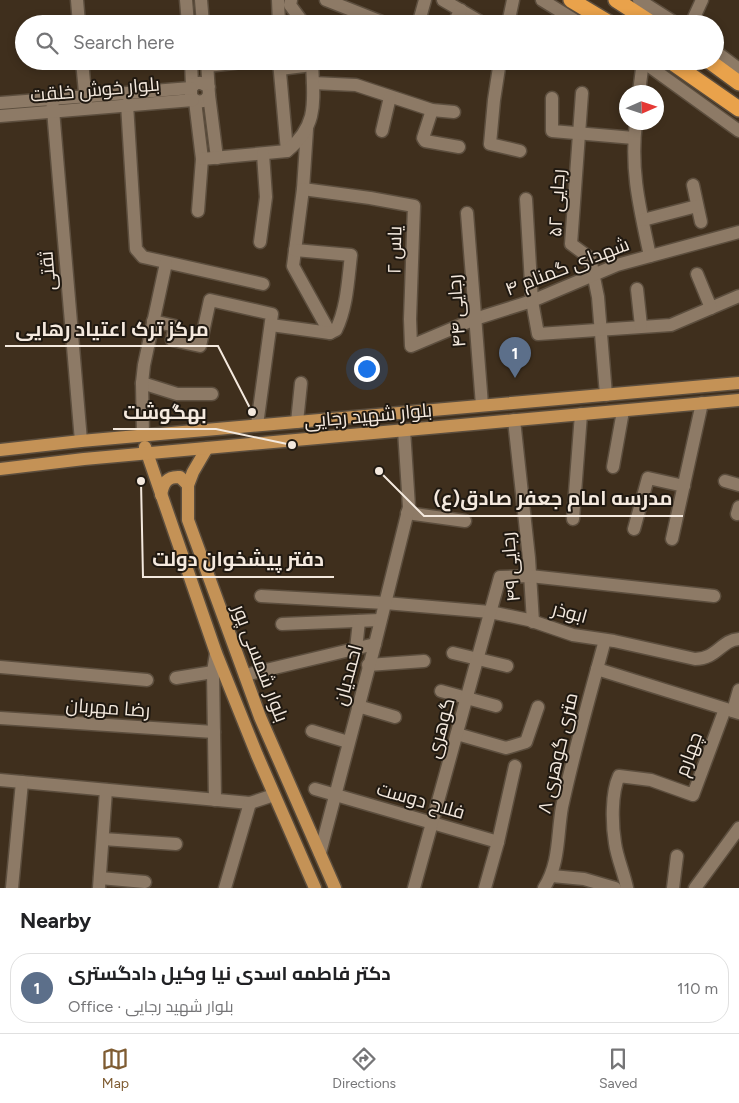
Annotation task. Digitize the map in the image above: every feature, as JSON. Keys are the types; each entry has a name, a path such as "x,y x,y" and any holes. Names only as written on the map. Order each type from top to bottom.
{"highway":[{"path":"572,0 596,15"},
{"path":"616,0 639,15"},
{"path":"683,70 739,109"},
{"path":"722,70 739,82"}],"main road":[{"name":"بلوار شهید رجایی","path":"0,450 81,440 739,383"},
{"name":"بلوار شهید رجایی","path":"0,469 207,448 739,400"},
{"name":"بلوار شمسی پور","path":"144,435 146,454 216,653 308,882 315,888"},
{"name":"بلوار شمسی پور","path":"207,448 188,485 188,520 260,717 335,888"},
{"path":"161,495 162,486 174,476 180,477 188,485"}],"street":[{"path":"77,0 78,15"},
{"path":"186,0 187,15"},
{"path":"201,0 202,15"},
{"path":"326,0 364,15"},
{"path":"421,15 425,0"},
{"path":"443,0 469,15"},
{"path":"510,15 513,0"},
{"path":"542,0 566,15"},
{"path":"639,0 663,15"},
{"path":"695,15 702,0"},
{"path":"280,15 284,2"},
{"path":"284,2 296,15"},
{"path":"458,15 461,10"},
{"path":"724,58 739,69"},
{"path":"83,70 86,102"},
{"path":"191,70 202,159 198,211"},
{"path":"208,70 217,158"},
{"path":"280,70 287,151"},
{"path":"202,159 287,151 307,129 312,118 314,103 312,70"},
{"path":"499,70 490,144 520,152"},
{"path":"640,85 642,70"},
{"path":"655,70 739,131"},
{"path":"193,94 196,83 201,83 209,91"},
{"path":"313,83 356,85 432,110 454,112"},
{"path":"193,94 204,102 209,91"},
{"name":"رجایی ۵۲","path":"582,93 570,244 590,258 594,274 598,297 606,394"},
{"name":"بلوار خوش خلقت","path":"0,116 53,112 86,102 193,94"},
{"name":"بلوار خوش خلقت","path":"0,103 52,98 127,104 193,94"},
{"path":"382,131 390,97"},
{"name":"ثقتی","path":"52,98 81,440"},
{"path":"552,98 552,131 634,138"},
{"path":"127,104 136,249 143,257 263,284"},
{"path":"432,110 423,138 425,141 459,147"},
{"path":"307,129 303,189 294,266 330,333"},
{"path":"635,130 635,185 650,256"},
{"path":"260,242 266,197 263,154"},
{"path":"693,185 701,222"},
{"name":"یاس ۲","path":"303,189 414,206 410,319 411,346"},
{"path":"526,199 532,301 538,334 600,328 671,325 739,296"},
{"path":"642,220 698,206"},
{"name":"رجایی ۴۴","path":"467,213 482,406"},
{"name":"شهدای گمنام ۴","path":"411,346 475,319 532,301 617,265 739,232"},
{"path":"153,321 175,326 172,340 200,346 210,300 271,319 330,333 336,330 343,310 351,254 295,250"},
{"path":"144,435 142,383 166,262"},
{"path":"697,274 711,308"},
{"path":"637,289 641,326"},
{"path":"257,425 271,319"},
{"path":"142,383 177,394 212,394"},
{"path":"297,422 301,384"},
{"path":"672,539 702,404"},
{"path":"613,468 623,410"},
{"path":"573,519 581,414"},
{"name":"رجایی ۴۹","path":"514,420 533,622"},
{"name":"احمدیان","path":"320,853 408,510 404,430"},
{"path":"634,530 648,478 684,486"},
{"path":"725,481 739,485"},
{"path":"408,510 465,521"},
{"path":"530,576 714,596"},
{"name":"گوهری","path":"414,888 500,577 530,576"},
{"name":"ابوذر","path":"261,596 490,612 533,622 573,635 702,659 712,656 721,647 734,639 739,639"},
{"path":"282,624 380,620"},
{"path":"356,649 358,621"},
{"name":"۸ متری گوهری","path":"552,876 562,809 604,640"},
{"path":"245,675 375,644"},
{"path":"215,800 213,672 216,653"},
{"path":"453,653 508,666"},
{"path":"368,665 424,662"},
{"path":"0,667 147,680"},
{"path":"597,669 732,711 739,690"},
{"path":"176,678 213,672"},
{"path":"441,691 496,706"},
{"path":"358,706 395,717"},
{"path":"457,734 506,748 526,742 538,707"},
{"name":"چهارم","path":"628,888 615,844 613,816 615,783 618,776 651,780 694,795 732,711"},
{"name":"رضا مهربان","path":"0,718 214,732"},
{"path":"312,730 348,742"},
{"path":"485,888 498,842 515,766"},
{"path":"0,780 250,803 274,795"},
{"path":"12,888 22,782"},
{"name":"فلاح دوست","path":"314,789 498,842"},
{"path":"106,790 99,883 145,882"},
{"path":"225,888 250,803"},
{"path":"695,888 734,840 739,828"},
{"path":"102,838 176,844"},
{"path":"674,888 677,856"},
{"path":"544,888 552,876 584,879 615,888"}],"place":[{"name":"دکتر فاطمه اسدی نیا وکیل دادگستری","path":"515,378"},
{"name":"مرکز ترک اعتیاد رهایی","path":"252,412"},
{"name":"بهگوشت","path":"292,445"},
{"name":"مدرسه امام جعفر صادق(ع)","path":"379,471"},
{"name":"دفتر پیشخوان دولت","path":"141,481"}]}
